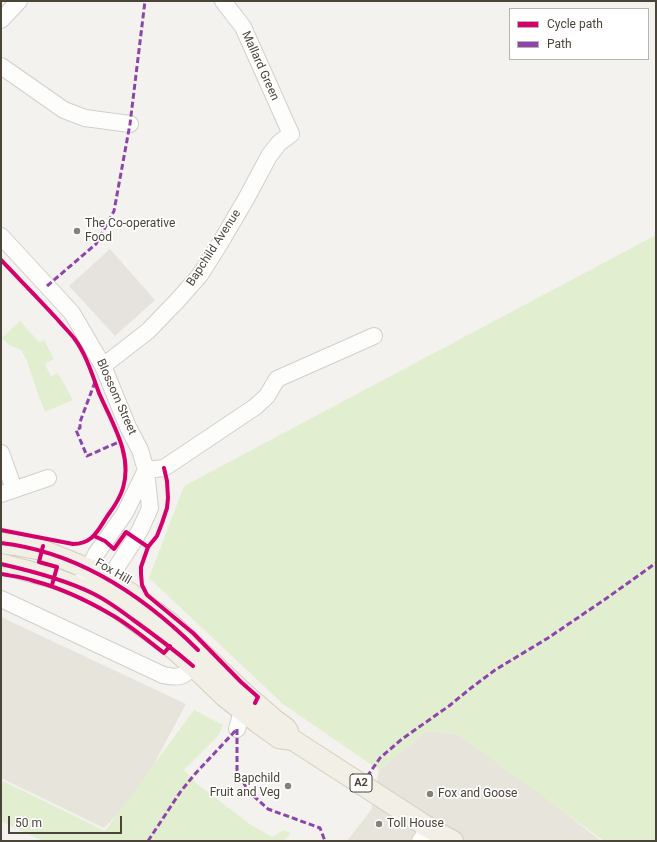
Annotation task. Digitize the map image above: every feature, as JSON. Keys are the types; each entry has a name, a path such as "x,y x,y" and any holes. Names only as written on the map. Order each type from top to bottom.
{"main road":[{"name":"Fox Hill","path":"1,543 42,550 89,569 107,578 130,593 169,622 225,697 241,711 286,728 293,740 425,834"},
{"name":"Fox Hill","path":"1,564 54,578 87,590 119,609 170,646 195,658"},
{"name":"A2","path":"425,834 453,841"}],"street":[{"path":"1,20 19,1"},
{"name":"Mallard Green","path":"224,2 243,27 291,134"},
{"path":"1,66 64,110 85,118 130,124"},
{"name":"Bapchild Avenue","path":"103,366 148,331 200,275 246,199 269,156 279,143 291,134"},
{"name":"Blossom Street","path":"1,236 72,313 103,366 128,427 140,450 146,470 150,508 142,528 116,568 107,578 87,590"},
{"path":"87,590 89,569 96,554 125,514 146,470 164,468 256,407 267,396 277,379 374,336"},
{"path":"1,453 8,492 48,478"},
{"path":"1,599 163,675 177,677 184,675 195,658"}],"shaded area":[{"path":"110,249 155,300 115,336 69,286"},
{"path":"1,617 186,704 138,794 104,828 1,778"},
{"path":"427,731 456,734 515,774 601,841 347,841 371,810 379,770"}],"green space":[{"path":"656,235 656,841 604,841 456,734 427,731 379,770 283,704 149,578 184,486"},
{"path":"20,321 39,342 44,340 54,359 45,364 51,377 58,373 73,400 45,412 27,361 21,350 9,345 2,338"},
{"path":"194,710 223,725 218,736 184,770 196,783 251,825 272,837 284,830 291,833 284,841 43,841 1,821 1,780 105,831"}],"marked path":[{"path":"47,286 96,244 114,211 130,124 145,1"},
{"path":"95,382 80,422 80,428 76,430 87,456 121,441"},
{"path":"362,784 380,758 402,739 449,706 495,670 548,638 656,563"},
{"path":"237,729 237,770 248,791 268,809 320,828 325,841"},
{"path":"148,841 181,791 237,729"}],"cycle path":[{"path":"1,260 74,338 82,351 120,439 125,463 123,488 117,502 98,531 86,542 73,544 1,530"},
{"path":"164,468 167,481 167,508 157,536 148,547 141,567 142,585 147,595 193,633 241,682 258,697 255,703"},
{"path":"94,536 105,541 114,549 126,532 148,547"},
{"path":"1,543 30,548 57,556 108,580 133,595 155,612 198,650"},
{"path":"43,546 39,562 57,567 52,585"},
{"path":"1,564 60,580 99,597 148,630 193,666"},
{"path":"1,574 26,578 74,595 119,619 164,653 170,646"}],"place":[{"name":"The Co-operative Food","path":"77,231"},
{"name":"Bapchild Fruit and Veg","path":"288,786"},
{"name":"Fox and Goose","path":"430,794"},
{"name":"Toll House","path":"379,824"}]}
